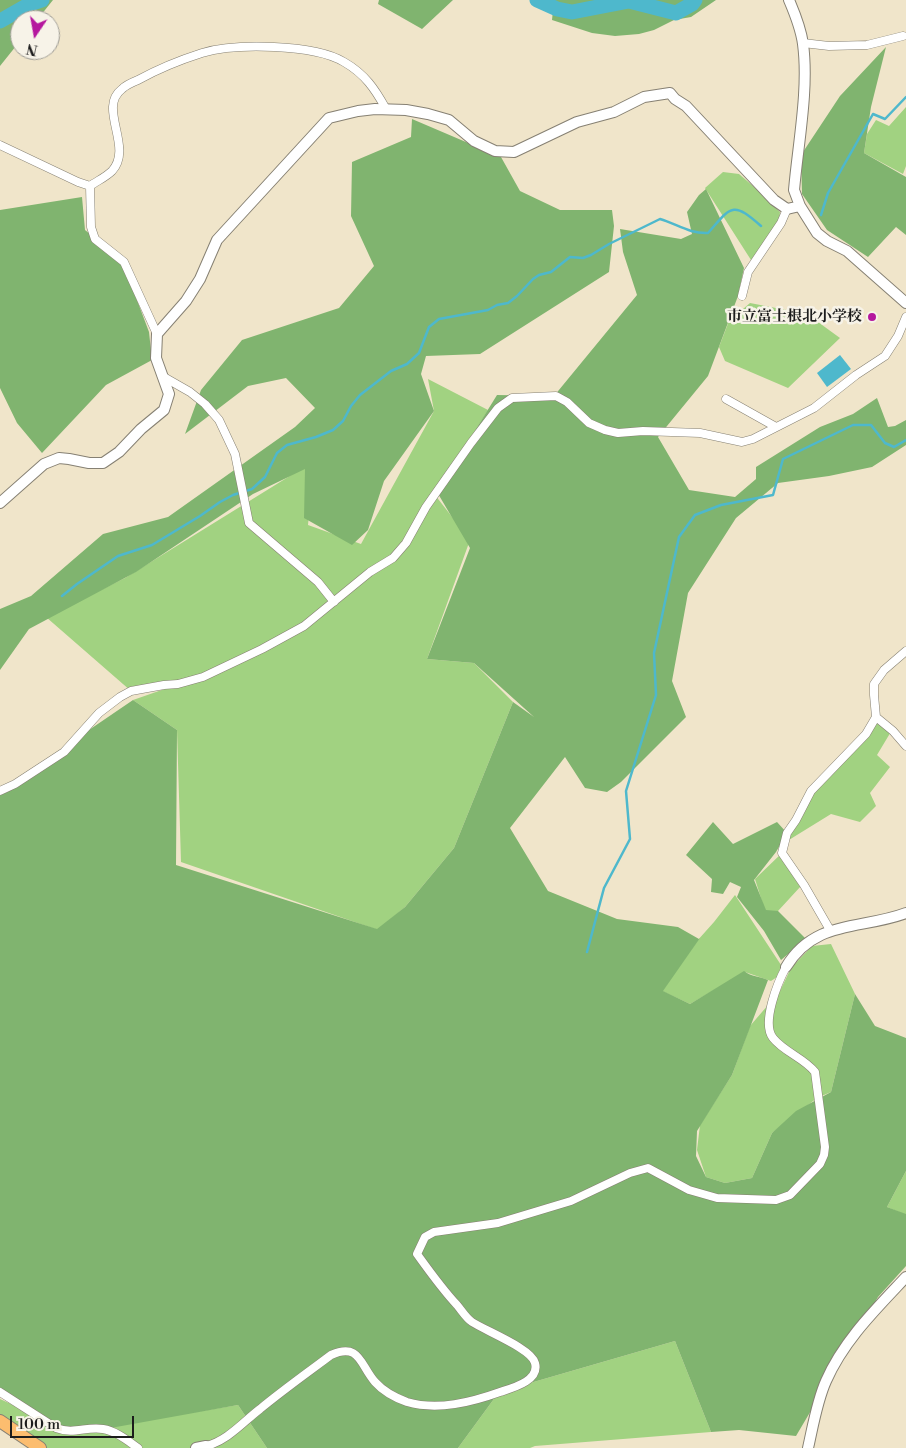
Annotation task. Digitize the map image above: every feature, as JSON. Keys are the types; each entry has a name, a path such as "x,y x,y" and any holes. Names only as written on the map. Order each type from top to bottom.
{"highway":[{"path":"0,1421 40,1448"}],"street":[{"path":"789,0 803,43 804,78 794,190 800,206 817,233 827,241 847,251 906,303"},
{"path":"803,43 828,46 867,45 904,36"},
{"path":"90,186 112,170 117,163 120,153 113,98 122,89 153,72 202,53 230,48 285,48 322,52 344,62 355,70 372,86 386,109"},
{"path":"157,334 186,301 200,279 217,240 329,118 358,111 386,109 413,111 449,120 474,141 495,150 514,152 577,122 614,112 644,97 670,92 675,99 686,106 774,200 787,209 800,206"},
{"path":"0,145 90,186"},
{"path":"0,503 44,464 59,458 88,463 103,463 119,452 141,429 164,410 169,394 156,358 157,334 124,262 95,239 91,227 90,186"},
{"path":"742,296 748,272 782,223 787,209"},
{"path":"0,791 15,784 64,752 99,713 131,691 178,684 203,677 262,649 304,626 370,572 393,558 406,543 426,507 470,443 498,408 512,398 556,396 567,402 589,423 605,430 618,432 700,433 742,442 753,439 814,408 856,375 885,356 906,317"},
{"path":"162,376 198,398 219,420 235,454 249,523 318,582 334,602"},
{"path":"726,399 776,427"},
{"path":"830,930 804,885 782,853 787,833 811,791 860,742 876,717 874,684 884,670 906,651"},
{"path":"876,717 893,731 906,746"},
{"path":"202,1447 216,1444 331,1355 339,1352 355,1353 364,1363 375,1382 386,1392 406,1401 422,1405 434,1406 476,1400 522,1384 532,1376 535,1363 531,1357 522,1349 471,1321 438,1284 417,1254 425,1237 434,1232 498,1223 571,1201 630,1173 648,1168 689,1190 717,1198 776,1200 790,1195 820,1164 825,1148 815,1072 810,1065 773,1038 769,1030 768,1020 786,967 792,957 809,942 830,930 906,913"},
{"path":"808,1448 825,1382 839,1356 856,1332 906,1277"},
{"path":"0,1392 64,1431 105,1429 138,1448"}],"green space":[{"path":"0,0 53,0 45,10 10,10 10,54 0,66"},
{"path":"379,0 453,0 422,29 378,4"},
{"path":"554,0 716,0 691,17 674,20 654,30 639,34 615,36 592,33 552,20"},
{"path":"886,47 871,107 864,153 906,177 906,235 896,227 868,257 827,230 802,194 801,155 840,96"},
{"path":"906,107 906,166 903,174 864,153 867,134 876,120 889,126"},
{"path":"412,119 501,157 520,191 560,210 612,210 614,226 609,272 480,354 426,356 421,374 434,411 384,481 368,530 352,545 304,518 305,469 253,494 136,572 29,629 0,670 0,609 31,596 103,534 168,517 295,427 315,408 286,378 248,386 185,434 201,390 242,340 339,308 374,266 351,216 352,162 411,137"},
{"path":"723,172 739,174 780,212 779,222 751,260 705,188"},
{"path":"706,189 744,268 738,296 708,376 658,437 689,490 735,497 756,479 756,467 820,427 853,414 877,398 888,427 895,426 906,420 906,445 872,467 829,476 778,483 736,518 688,593 672,681 686,717 621,782 607,792 585,788 565,757 510,828 548,891 617,919 678,927 700,938 663,991 690,1004 744,971 768,980 732,1075 697,1131 696,1156 706,1177 725,1183 752,1178 772,1133 796,1111 831,1092 855,994 875,1026 906,1038 906,1171 887,1207 906,1214 906,1266 878,1297 796,1436 739,1430 711,1432 675,1341 499,1392 458,1448 267,1448 238,1405 105,1429 56,1428 0,1393 0,789 133,700 177,730 176,865 377,929 405,907 454,848 513,702 534,717 474,663 427,659 470,548 437,492 497,395 554,396 637,295 623,252 620,229 681,239 692,234 687,212 699,195"},
{"path":"82,197 85,230 122,260 149,332 152,360 106,385 42,453 17,423 0,388 0,210"},
{"path":"750,303 807,314 840,338 788,388 725,361 719,347 729,321"},
{"path":"428,379 488,410 435,495 470,540 427,659 474,663 513,702 454,848 405,907 378,930 181,862 177,730 133,700 179,684 131,691 46,617 125,578 314,461 308,525 361,544 434,411"},
{"path":"876,719 892,730 877,755 890,767 870,793 876,806 860,822 831,814 784,843 808,797"},
{"path":"713,822 733,844 777,822 787,833 776,852 754,880 766,910 778,911 806,939 781,960 764,931 737,897 741,887 730,882 723,894 711,892 712,879 686,855"},
{"path":"783,852 801,886 778,911 765,911 755,879"},
{"path":"735,895 783,968 777,977 771,981 745,972 690,1004 662,991 697,941"},
{"path":"831,944 855,994 831,1092 817,1098 772,1133 752,1178 725,1183 706,1177 697,1150 700,1125 732,1075 750,1026 780,991 791,968 812,946"},
{"path":"906,1171 906,1215 887,1207"},
{"path":"675,1341 711,1432 535,1446 530,1448 458,1448 499,1392"},
{"path":"0,1399 72,1432 238,1405 267,1448 41,1448 0,1420"}],"water":[{"path":"840,355 851,369 827,387 817,373"}],"waterway":[{"path":"0,21 30,4 42,0"},
{"path":"537,0 557,9 572,12 629,1 676,13 692,4 695,0"},
{"path":"821,215 828,193 873,114 885,119 906,97"},
{"path":"62,596 118,556 152,545 220,502 233,495 252,489 265,477 277,453 287,445 333,430 343,421 351,406 360,395 391,371 407,364 419,353 429,327 439,319 488,310 497,305 508,303 533,279 539,275 551,272 570,257 583,258 591,255 660,219 689,230 708,233 727,213 732,210 738,210 744,212 761,226"},
{"path":"587,952 604,888 630,839 626,791 656,695 654,653 679,537 695,515 721,505 773,495 783,459 853,425 871,425 885,443 894,447 906,440"}],"place":[{"name":"市立富士根北小学校","path":"872,317"}]}
